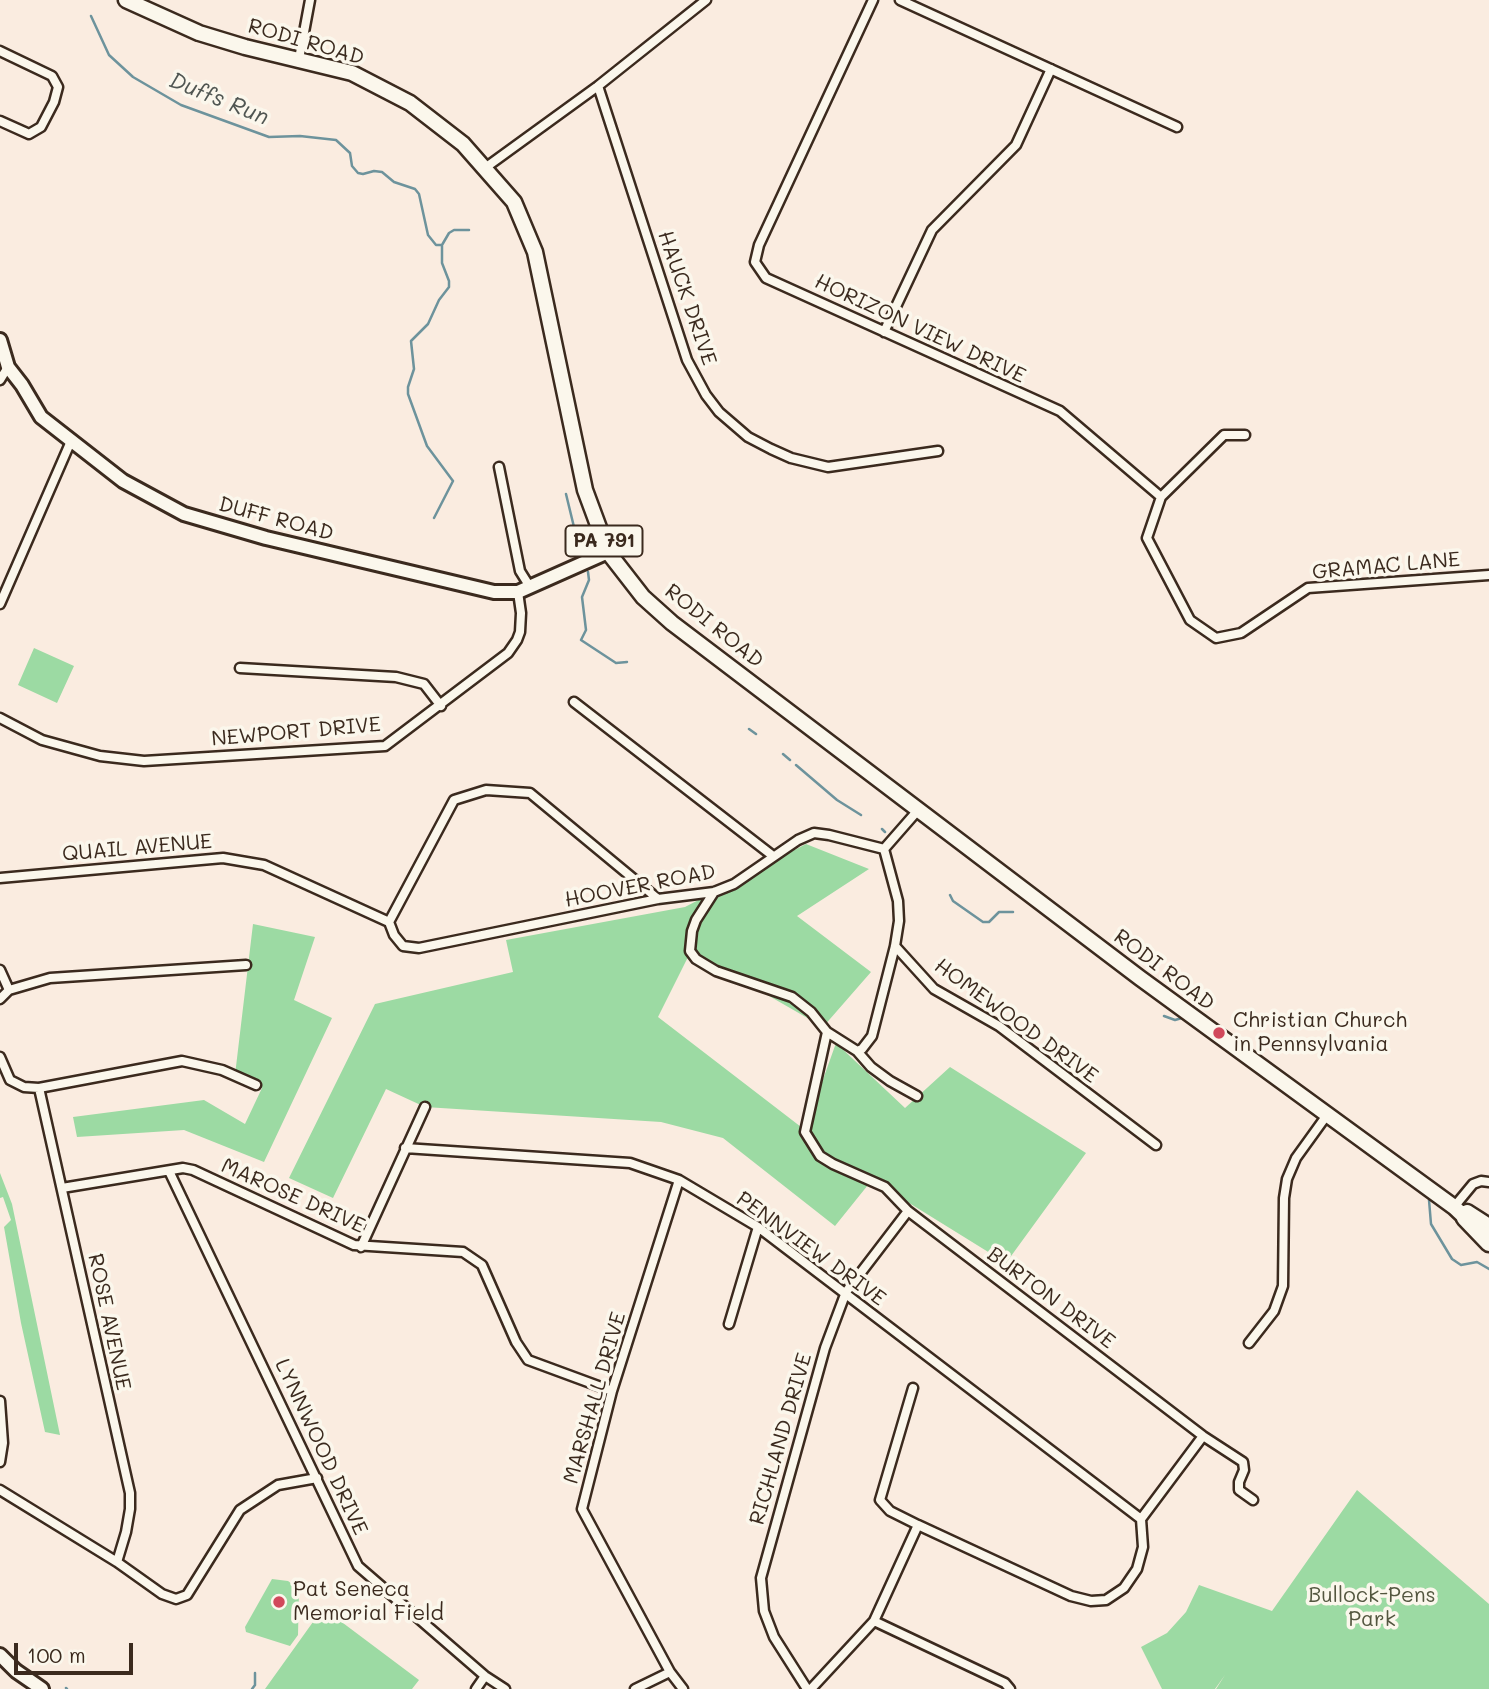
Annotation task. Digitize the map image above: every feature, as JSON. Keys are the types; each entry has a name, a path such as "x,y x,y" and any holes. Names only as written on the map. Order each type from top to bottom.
{"highway":[{"path":"1459,1213 1489,1243"}],"main road":[{"name":"RODI ROAD","path":"126,0 199,33 352,73 410,103 463,144 514,202 535,251 585,490 608,552 643,597 672,623 1150,986 1489,1235"},
{"name":"RODI ROAD","path":"1459,1213 1468,1213 1489,1226"}],"street":[{"path":"299,59 310,0"},
{"path":"485,167 598,86 706,0"},
{"name":"HORIZON VIEW DRIVE","path":"873,0 759,245 755,262 766,278 1060,411 1161,497"},
{"path":"900,0 1177,127"},
{"path":"0,51 52,76 58,87 54,102 41,127 29,134 0,121"},
{"path":"884,332 932,230 1016,145 1051,69"},
{"name":"HAUCK DRIVE","path":"598,86 687,360 719,412 748,437 771,449 828,467 938,452"},
{"name":"DUFF ROAD","path":"0,340 8,367 41,417 123,481 184,514 266,538 488,591 524,589 608,552"},
{"path":"0,380 8,367"},
{"name":"GRAMAC LANE","path":"1245,435 1224,435 1161,497 1147,538 1190,620 1216,638 1241,633 1308,587 1489,575"},
{"path":"0,604 71,440"},
{"name":"NEWPORT DRIVE","path":"0,718 42,740 100,756 144,761 385,746 503,658 519,636 524,589 499,467"},
{"path":"240,668 396,677 424,684 441,706"},
{"path":"574,702 774,856"},
{"path":"389,922 454,800 486,790 530,793 658,899"},
{"path":"857,1051 862,1049 872,1036 899,921 898,901 884,849 919,809"},
{"name":"HOOVER ROAD","path":"389,922 394,935 403,946 419,948 658,899 714,892 734,884 797,840 814,833 884,849"},
{"name":"QUAIL AVENUE","path":"0,878 223,858 264,865 389,922"},
{"path":"714,892 695,920 690,951 704,965 716,971 792,998 811,1012 827,1032 857,1051 871,1067 917,1096"},
{"name":"HOMEWOOD DRIVE","path":"895,946 934,989 999,1026 1156,1145"},
{"path":"0,999 9,990 50,978 246,965"},
{"path":"0,970 9,990"},
{"name":"BURTON DRIVE","path":"827,1032 805,1132 820,1156 884,1187 908,1211 1203,1436 1243,1462 1244,1470 1239,1490 1253,1500"},
{"path":"0,1057 10,1080 24,1087 39,1088 182,1061 222,1070 256,1085"},
{"name":"ROSE AVENUE","path":"39,1088 130,1493 126,1532 117,1562"},
{"path":"360,1247 425,1107"},
{"path":"1249,1343 1274,1311 1283,1286 1284,1198 1287,1179 1296,1158 1327,1115"},
{"name":"PENNVIEW DRIVE","path":"405,1148 630,1163 680,1181 758,1227 1141,1518"},
{"name":"MAROSE DRIVE","path":"62,1188 183,1168 193,1170 335,1238 360,1247 454,1250 469,1255 482,1265 516,1342 528,1360 611,1391"},
{"name":"LYNNWOOD DRIVE","path":"169,1171 358,1566 485,1676 505,1689"},
{"name":"MARSHALL DRIVE","path":"680,1181 611,1391 582,1509 670,1672 683,1689"},
{"path":"1459,1213 1474,1184 1489,1182"},
{"name":"RICHLAND DRIVE","path":"809,1689 774,1637 764,1611 761,1578 825,1348 845,1292 908,1211"},
{"path":"729,1324 758,1227"},
{"path":"913,1388 880,1500 890,1511 918,1525 1071,1596 1091,1601 1106,1600 1124,1588 1137,1569 1143,1547 1141,1518 1203,1436"},
{"path":"0,1401 4,1443 0,1462"},
{"path":"0,1490 117,1562 162,1594 176,1599 187,1595 240,1510 278,1485 317,1478"},
{"path":"809,1689 874,1621 918,1525"},
{"path":"874,1621 1005,1683 1010,1689"},
{"path":"0,1655 16,1671 41,1689"},
{"path":"635,1689 670,1672"},
{"path":"476,1689 485,1676"}],"green space":[{"path":"34,648 74,666 57,703 18,685"},
{"path":"806,844 869,869 797,916 871,972 823,1027 691,951 658,1017 805,1130 836,1043 905,1108 950,1067 1086,1153 1006,1263 872,1180 835,1226 723,1138 661,1122 425,1107 386,1089 333,1198 289,1178 375,1004 513,972 506,940 685,907"},
{"path":"253,924 315,937 294,1000 332,1018 264,1162 184,1130 77,1137 73,1117 204,1100 245,1124 262,1088 235,1075"},
{"path":"0,1173 12,1204 60,1435 45,1432 21,1323 4,1227 11,1220 3,1197 0,1198"},
{"name":"Bullock-Pens Park","path":"1357,1490 1489,1604 1489,1689 1216,1689 1225,1675 1215,1689 1162,1689 1141,1647 1167,1633 1186,1612 1199,1585 1272,1611"},
{"name":"Pat Seneca Memorial Field","path":"272,1579 288,1581 299,1589 298,1635 290,1646 246,1632 245,1627"},
{"path":"323,1608 419,1680 412,1689 265,1689"}],"waterway":[{"name":"Duffs Run","path":"91,16 109,55 133,77 181,105 269,137 300,136 336,140 350,153 352,166 358,173 382,172 394,182 415,189 419,194 428,235 436,245 442,245 454,230 469,230"},
{"path":"434,518 453,481 427,446 408,394 408,387 414,369 411,341 428,324 439,300 449,287 442,263 442,246"},
{"name":"Duffs Run","path":"566,494 581,556"},
{"name":"Duffs Run","path":"588,572 589,580 582,597 586,630 581,640 616,663 627,662"},
{"name":"Duffs Run","path":"749,729 756,734"},
{"name":"Duffs Run","path":"783,754 790,760"},
{"name":"Duffs Run","path":"796,765 837,800 861,815"},
{"name":"Duffs Run","path":"882,829 885,832"},
{"name":"Duffs Run","path":"950,895 953,901 983,922 989,922 999,912 1013,912"},
{"name":"Duffs Run","path":"1197,1011 1206,1016"},
{"name":"Duffs Run","path":"1164,1016 1175,1020 1182,1018"},
{"name":"Duffs Run","path":"1429,1200 1431,1224 1452,1259 1461,1265 1477,1262 1489,1269"},
{"path":"252,1689 255,1685 255,1673"}],"place":[{"name":"Christian Church in Pennsylvania","path":"1219,1033"},
{"name":"Pat Seneca Memorial Field","path":"279,1602"}]}
